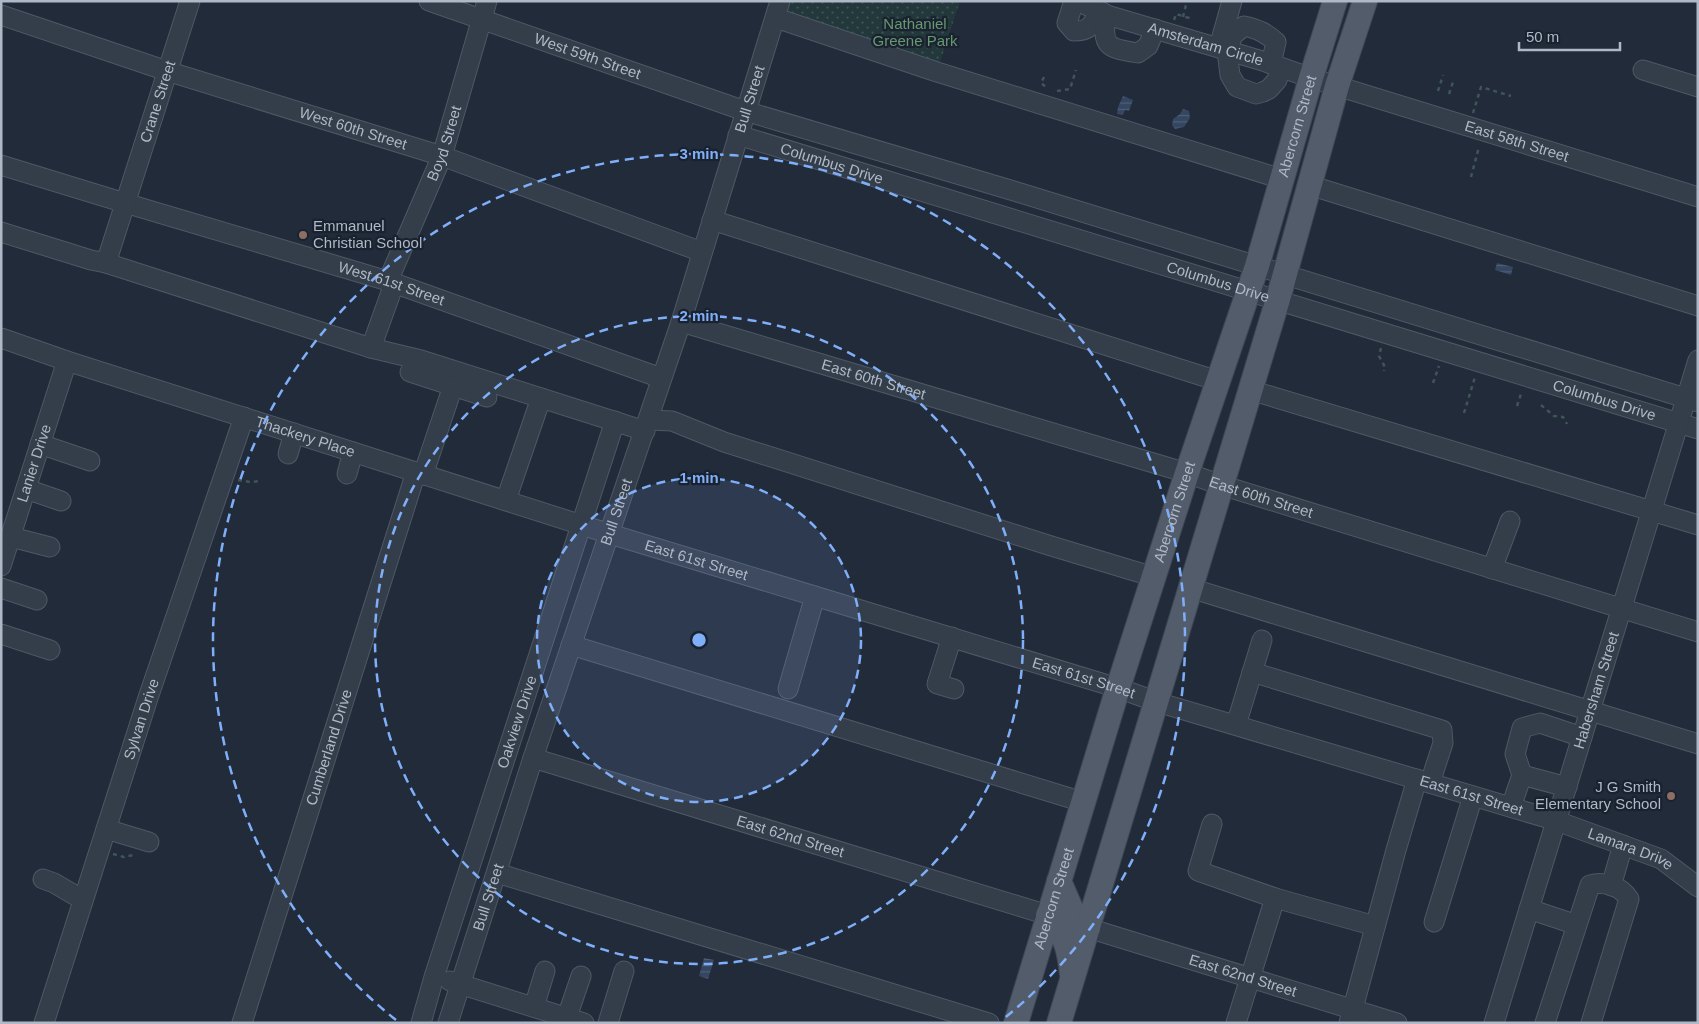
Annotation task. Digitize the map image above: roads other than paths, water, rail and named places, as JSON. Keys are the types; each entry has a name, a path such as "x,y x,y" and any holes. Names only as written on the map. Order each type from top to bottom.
{"main road":[{"name":"Abercorn Street","path":"1016,1023 1118,688 1187,473 1257,266 1311,78 1336,1"},
{"name":"Abercorn Street","path":"1059,1023 1278,299 1337,86 1365,1"},
{"path":"1059,881 1075,918 1088,928"},
{"path":"1048,915 1062,931 1070,956 1072,979"}],"street":[{"name":"Crane Street","path":"106,263 190,1"},
{"name":"West 59th Street","path":"429,1 485,10 745,111"},
{"name":"Amsterdam Circle","path":"1075,1 1155,29 1337,86"},
{"path":"1075,1 1067,23 1074,31 1084,31 1103,12"},
{"path":"1223,49 1232,35 1244,26 1257,29 1268,35 1276,42 1276,80 1269,89 1256,94 1237,87 1230,75 1223,49 1232,1"},
{"name":"Boyd Street","path":"371,348 391,283 442,156 485,10"},
{"path":"778,10 937,72 1282,179"},
{"name":"Bull Street","path":"448,1023 533,758 681,322 745,111 778,10"},
{"path":"1103,12 1104,38 1109,45 1120,50 1138,53 1148,46 1155,29"},
{"name":"West 60th Street","path":"1,15 167,71 442,156 702,252"},
{"path":"1643,70 1698,87"},
{"name":"East 58th Street","path":"1337,86 1698,197"},
{"name":"Columbus Drive","path":"745,111 1691,400"},
{"name":"Columbus Drive","path":"738,135 1698,429"},
{"name":"West 61st Street","path":"1,165 391,283 661,378"},
{"path":"1309,185 1698,306"},
{"path":"712,220 1218,381"},
{"path":"1,232 90,260 106,263 371,348 421,360 615,421 647,425 672,421 724,442 1154,577"},
{"name":"East 60th Street","path":"681,322 1187,473 1698,632"},
{"name":"Thackery Place","path":"1,338 67,361 610,534"},
{"name":"Habersham Street","path":"1494,1023 1678,423 1691,400 1698,360"},
{"name":"Lanier Drive","path":"1,566 67,361"},
{"path":"410,372 487,397"},
{"name":"Cumberland Drive","path":"242,1023 420,473 453,386"},
{"path":"1250,390 1698,525"},
{"path":"506,500 541,398"},
{"name":"Sylvan Drive","path":"44,1023 148,698 244,417"},
{"name":"Oakview Drive","path":"421,1023 434,977 615,421"},
{"path":"288,454 294,433"},
{"path":"40,444 90,461"},
{"path":"347,474 353,452"},
{"path":"26,489 61,501"},
{"path":"1492,569 1510,521"},
{"name":"East 61st Street","path":"610,534 952,637 1118,688 1157,702 1557,821"},
{"path":"10,537 50,547"},
{"path":"1,588 37,600"},
{"path":"1190,588 1698,744"},
{"path":"788,689 815,596"},
{"path":"1,634 50,650"},
{"path":"952,637 937,684 954,689"},
{"path":"1236,725 1262,640"},
{"path":"571,645 1084,802"},
{"path":"1252,672 1442,730 1443,743 1423,781 1375,926 1351,1016"},
{"path":"1511,807 1522,775 1514,754 1522,728 1540,723 1582,737"},
{"name":"East 62nd Street","path":"533,758 1048,915"},
{"path":"1522,775 1567,788"},
{"path":"1434,922 1473,796"},
{"name":"Lamara Drive","path":"1557,821 1661,859 1698,887"},
{"path":"1212,824 1198,871 1275,898 1375,926"},
{"path":"106,828 144,849"},
{"path":"1611,886 1623,845"},
{"path":"497,874 988,1023"},
{"path":"43,879 54,883 83,900"},
{"path":"1545,1023 1575,932 1575,926 1590,885 1597,883 1611,886 1625,893 1629,899 1591,1023"},
{"path":"1236,1023 1275,898"},
{"path":"1529,909 1575,926"},
{"name":"East 62nd Street","path":"1088,928 1251,978 1351,1016 1397,1023"},
{"path":"534,1007 544,971"},
{"path":"608,1023 624,971"},
{"path":"434,977 576,1020 581,976"}],"water":[{"path":"1123,96 1133,100 1129,111 1125,110 1123,115 1117,114"},
{"path":"1183,109 1189,111 1190,118 1184,127 1175,129 1172,125 1173,119"},
{"path":"1497,263 1513,267 1511,275 1495,270"},
{"path":"704,958 714,960 708,979 699,976"}],"place":[{"name":"Emmanuel Christian School","path":"303,235"},
{"name":"J G Smith Elementary School","path":"1671,796"}],"park label":[{"name":"Nathaniel Greene Park","path":"915,32"}]}
